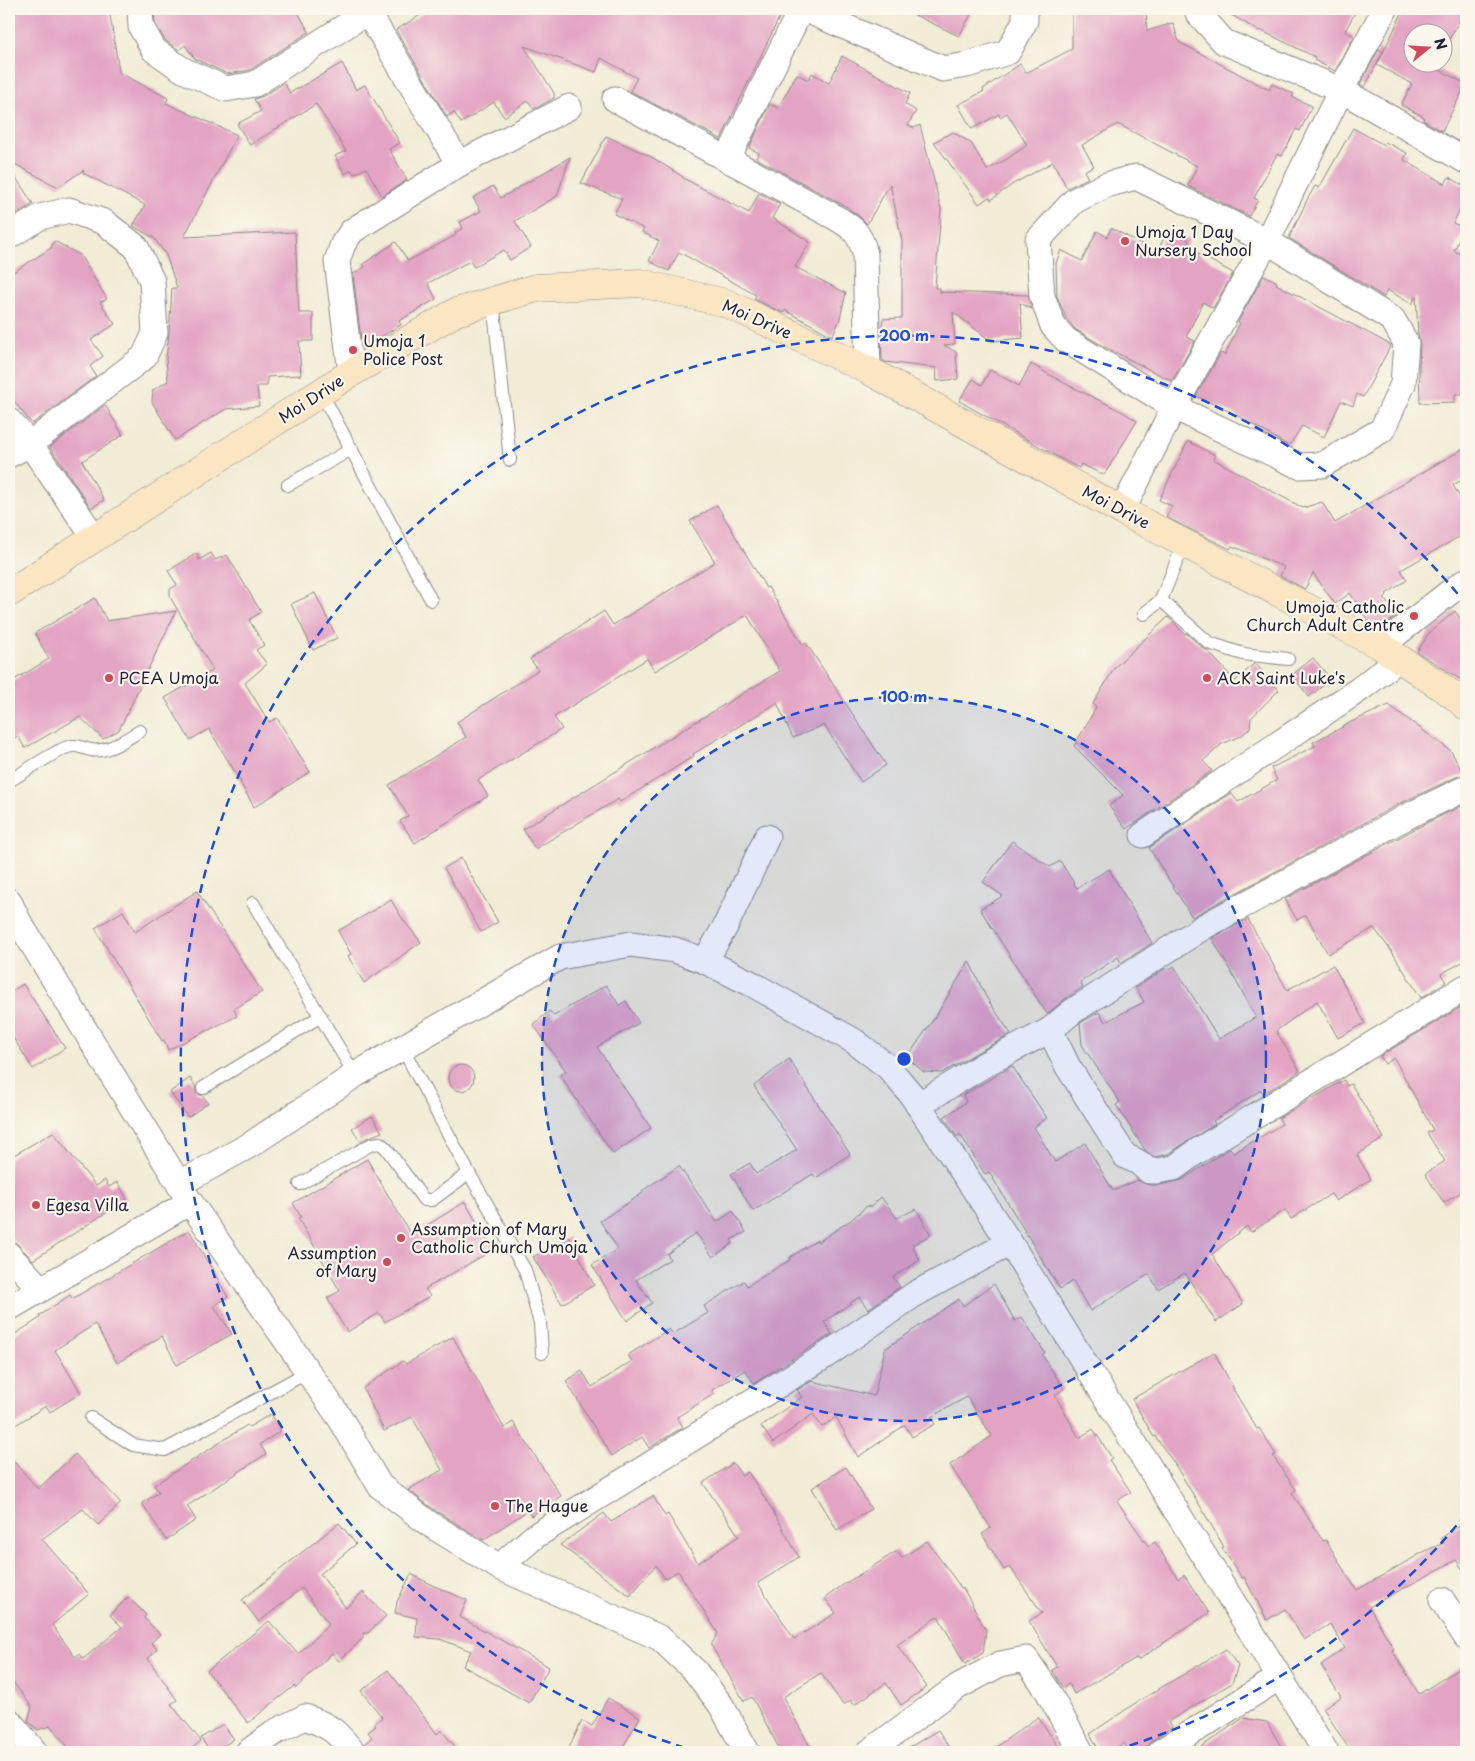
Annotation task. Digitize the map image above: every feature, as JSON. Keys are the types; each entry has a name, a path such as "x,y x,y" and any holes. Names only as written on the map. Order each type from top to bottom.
{"street":[{"path":"140,9 141,27 154,50 183,70 226,89 255,84 368,10 459,164"},
{"path":"727,160 803,9 944,69 967,65 1008,52 1025,21 1025,9"},
{"path":"1197,9 1224,42 1341,90 1466,161"},
{"path":"1122,511 1174,407 1267,241 1341,90 1385,9"},
{"path":"615,99 833,216 853,229 859,236 864,249 868,370"},
{"path":"351,373 337,261 343,244 352,231 459,164 569,107"},
{"path":"1136,177 1267,241 1393,320 1406,343 1403,384 1382,430 1322,465 1299,466 1174,407 1066,340 1053,326 1042,296 1038,240 1074,201 1106,185 1136,177"},
{"path":"9,236 40,217 69,210 104,222 136,247 152,282 155,333 144,358 19,450"},
{"name":"Moi Drive","path":"9,594 94,537 351,373 456,312 536,288 640,283 726,303 868,370 1122,511 1390,652 1466,706"},
{"path":"9,421 19,450 94,537"},
{"path":"1143,835 1360,689 1390,652 1450,592 1466,582"},
{"path":"918,1105 987,1063 1050,1030 1073,1011 1204,926 1408,816 1466,789"},
{"path":"705,961 725,927 767,837"},
{"path":"12,917 185,1193 340,1418 380,1486 428,1523 499,1567 660,1638 695,1671 721,1705 747,1752"},
{"path":"9,1308 41,1289 185,1193 250,1145 355,1075 560,957 631,944 675,950 705,961 752,984 854,1042 888,1067 918,1105 1010,1243 1326,1752"},
{"path":"1050,1030 1068,1067 1125,1156 1138,1162 1149,1171 1157,1171 1174,1168 1196,1152 1466,987"},
{"path":"499,1567 535,1536 825,1356 915,1294 1010,1243"},
{"path":"9,1255 41,1289"},
{"path":"1442,1600 1466,1637"},
{"path":"869,1752 957,1687 1000,1664 1026,1659 1046,1688 1081,1752"},
{"path":"1160,1752 1280,1677"},
{"path":"248,1752 277,1731 305,1717 326,1725 338,1733 353,1752"},
{"path":"9,1721 35,1752"}],"lane":[{"path":"494,300 510,460"},
{"path":"321,392 431,600"},
{"path":"288,485 352,449"},
{"path":"1144,614 1161,600 1184,543"},
{"path":"1161,600 1209,643 1243,654 1288,659"},
{"path":"9,781 65,748 78,746 101,751 140,731"},
{"path":"253,904 355,1075"},
{"path":"203,1088 321,1016"},
{"path":"402,1048 525,1270 540,1323 542,1353"},
{"path":"300,1184 372,1144 380,1143 386,1148 424,1200 432,1200 469,1172"},
{"path":"91,1418 134,1446 165,1450 308,1372"}],"building":[{"path":"9,9 109,9 118,72 168,98 166,103 237,135 184,237 295,232 299,313 313,313 313,341 299,341 301,375 267,377 267,386 257,386 259,406 226,409 175,440 152,402 153,390 168,381 166,359 172,288 177,288 166,255 154,238 133,226 145,205 83,173 84,170 58,187 9,161"},
{"path":"154,9 296,9 309,32 250,70 228,74 195,59 185,45 179,50 165,40 155,23"},
{"path":"430,9 766,9 780,16 721,139 630,91 637,78 601,58 596,72 524,46 554,93 554,98 534,109 528,101 504,117 494,102 461,123 454,112 447,117 396,30"},
{"path":"902,9 974,9 959,36"},
{"path":"1072,9 1146,9 1147,31 1173,23 1179,42 1269,90 1272,84 1294,94 1292,97 1312,106 1300,131 1296,129 1282,156 1277,154 1254,198 1258,200 1249,216 1188,186 1197,166 1118,124 1082,145 1094,166 1084,171 1088,178 1067,188 1053,162 1013,184 991,200 989,197 979,204 934,142 953,132 971,143 987,170 1027,145 1007,113 1000,117 999,114 972,129 958,105 984,91 983,89 1020,64 1026,73 1072,49"},
{"path":"1221,9 1357,9 1345,31 1354,36 1335,71 1314,60 1315,57 1259,31"},
{"path":"1404,9 1466,9 1452,34 1452,22 1402,22 1402,72 1443,72 1466,84 1442,131 1423,120 1424,117 1401,105 1412,84 1377,65"},
{"path":"1379,49 1383,52 1365,87 1360,84"},
{"path":"842,56 910,93 905,104 916,111 908,125 914,128 920,125 941,209 935,288 940,288 940,292 1028,295 1032,309 1020,303 1023,338 991,341 953,312 955,344 944,345 956,352 958,379 937,381 936,368 885,362 882,360 881,332 883,319 902,318 902,241 890,184 867,224 847,207 756,158 759,153 749,148 770,104 778,108 797,74 808,80 812,73 829,83"},
{"path":"342,63 356,90 365,85 400,143 389,149 407,180 382,196 366,168 354,174 351,170 345,174 335,156 346,151 316,104 250,145 237,124 261,111 254,99 263,96 284,83 290,93"},
{"path":"1353,128 1384,145 1385,142 1407,153 1404,160 1445,184 1449,177 1466,187 1466,199 1453,223 1464,228 1454,251 1466,256 1462,267 1466,270 1463,280 1462,322 1465,394 1455,394 1455,402 1420,403 1420,344 1416,296 1412,304 1387,290 1384,297 1289,238 1315,186 1319,188"},
{"path":"606,136 650,156 683,178 749,213 759,193 780,204 772,218 810,242 795,267 846,293 839,322 832,336 785,310 783,313 754,299 756,295 679,252 669,271 649,261 659,241 642,232 644,229 614,214 622,199 581,183"},
{"path":"570,157 557,196 515,221 531,247 510,260 504,250 474,267 470,261 428,283 436,299 399,321 401,325 362,348 353,274 365,267 363,264 396,242 408,261 456,235 455,233 463,228 460,222 481,211 473,198 493,186 501,198"},
{"path":"9,167 33,204 17,214 9,201"},
{"path":"1111,228 1157,252 1168,230 1189,240 1186,247 1233,273 1213,308 1203,302 1186,337 1195,341 1172,381 1105,347 1075,329 1066,318 1057,296 1056,263 1061,250 1082,261 1097,231 1107,237"},
{"path":"54,241 80,255 107,299 100,302 115,324 91,340 103,356 90,366 96,376 32,424 9,395 9,275 51,248"},
{"path":"1264,275 1277,282 1276,284 1391,345 1363,397 1357,394 1353,406 1341,401 1324,437 1302,426 1289,446 1233,413 1196,396 1221,353 1225,355 1240,323 1238,322"},
{"path":"1031,364 1137,421 1104,475 1081,464 1079,468 1063,460 959,401 973,379 982,385 990,370 1019,386"},
{"path":"105,405 123,435 82,461 104,500 91,508 50,447"},
{"path":"1188,441 1215,455 1213,459 1303,508 1322,502 1335,523 1466,447 1466,478 1453,485 1466,508 1466,533 1401,570 1407,580 1386,594 1384,598 1396,616 1381,628 1369,622 1350,593 1335,604 1313,573 1305,589 1280,576 1284,567 1232,546 1230,549 1166,517 1172,506 1159,500"},
{"path":"717,505 766,588 768,587 803,645 806,643 886,765 861,782 824,725 793,738 777,703 693,754 694,756 620,802 618,799 535,849 523,829 780,671 747,615 655,671 647,659 554,717 562,729 478,780 488,796 415,843 400,821 408,816 389,785 466,737 457,722 538,670 530,659 604,611 613,625 715,562 690,521"},
{"path":"197,553 199,560 211,553 215,560 227,555 261,612 249,620 264,645 256,650 267,664 245,683 269,722 277,718 310,772 254,807 209,729 190,740 165,698 213,670 170,597 170,589 177,585 168,571"},
{"path":"315,593 337,638 313,650 291,604"},
{"path":"95,598 107,621 176,611 119,730 103,739 80,717 25,748 18,736 9,741 9,683 49,659 35,633"},
{"path":"1455,611 1466,626 1466,683 1417,652 1429,633"},
{"path":"1168,617 1185,634 1208,651 1235,681 1255,663 1279,690 1251,718 1250,728 1241,736 1222,744 1203,761 1212,771 1126,829 1109,806 1123,795 1074,746 1096,708 1093,704 1115,667"},
{"path":"1313,658 1331,679 1309,697 1292,675"},
{"path":"1389,705 1451,751 1464,775 1401,803 1192,917 1149,848 1231,793 1238,802 1277,780 1271,768 1315,746 1313,742 1342,726"},
{"path":"1461,806 1466,815 1466,960 1441,974 1446,982 1421,998 1392,952 1374,928 1328,954 1306,915 1297,920 1285,899"},
{"path":"1012,841 1050,867 1060,861 1077,888 1109,869 1152,943 1121,963 1118,957 1080,982 1083,987 1047,1014 980,909 1003,896 983,882"},
{"path":"461,858 498,922 481,932 444,868"},
{"path":"197,891 262,992 234,1009 237,1016 168,1050 164,1040 162,1041 95,928 123,911 135,932"},
{"path":"391,900 404,921 421,942 364,983 348,956 351,954 338,931"},
{"path":"1248,919 1287,990 1333,965 1365,1023 1338,1038 1317,1001 1276,1031 1300,1071 1263,1094 1261,1090 1213,1121 1215,1124 1168,1154 1154,1157 1145,1150 1116,1105 1120,1102 1082,1045 1080,1023 1099,1012 1105,1022 1144,1002 1136,988 1166,968 1168,970 1174,966 1219,1039 1256,1017 1212,938"},
{"path":"969,961 986,997 1011,1034 942,1073 924,1072 907,1058 939,1011"},
{"path":"23,984 65,1048 33,1069 9,1031 9,993"},
{"path":"606,985 619,1005 626,1001 639,1023 597,1047 651,1128 613,1154 560,1075 566,1071 533,1024 550,1011 554,1016"},
{"path":"1461,1007 1466,1015 1466,1189 1444,1203 1425,1174 1445,1161 1427,1133 1433,1130 1394,1058 1385,1064 1380,1056"},
{"path":"789,1059 850,1154 816,1178 813,1174 753,1211 731,1174 750,1163 756,1174 797,1150 754,1086"},
{"path":"461,1065 470,1069 474,1078 470,1087 461,1091 452,1087 448,1078 452,1069"},
{"path":"1012,1066 1047,1118 1034,1127 1055,1162 1085,1143 1113,1191 1137,1180 1149,1185 1160,1185 1182,1180 1230,1148 1234,1153 1282,1124 1279,1118 1344,1080 1347,1086 1351,1084 1384,1138 1357,1155 1371,1179 1336,1201 1331,1194 1291,1219 1285,1210 1251,1232 1247,1226 1212,1254 1243,1304 1216,1322 1185,1273 1158,1289 1149,1274 1090,1311 1073,1281 1060,1289 989,1172 985,1174 960,1134 957,1137 944,1117 966,1102 963,1095"},
{"path":"190,1078 195,1086 196,1093 203,1096 208,1103 188,1117 170,1092"},
{"path":"372,1116 382,1132 360,1141 352,1128"},
{"path":"53,1132 96,1186 105,1180 109,1187 117,1182 127,1199 33,1260 9,1236 9,1158"},
{"name":"Assumption of Mary Catholic Church Umoja","path":"367,1159 411,1235 465,1202 493,1250 425,1289 430,1296 385,1322 379,1313 347,1332 327,1298 340,1291 298,1218 301,1217 293,1203"},
{"path":"679,1166 717,1222 733,1211 746,1232 731,1240 733,1243 713,1257 696,1233 667,1254 670,1259 636,1280 652,1303 627,1321 592,1265 618,1249 600,1221 643,1193 642,1191"},
{"path":"881,1197 897,1218 916,1209 931,1235 912,1245 920,1260 893,1277 900,1287 868,1309 859,1297 824,1322 832,1334 754,1383 745,1370 712,1390 714,1394 677,1417 683,1427 649,1448 642,1437 612,1456 566,1381 582,1371 592,1387 632,1361 628,1355 669,1329 673,1334 708,1313 704,1306 744,1281 747,1286 790,1260 789,1258 817,1240 818,1242 851,1220 867,1206 871,1207"},
{"path":"189,1230 228,1297 214,1306 232,1334 177,1365 162,1336 117,1363 95,1324 55,1350 81,1393 50,1412 46,1406 9,1429 9,1338 40,1318 39,1316 70,1295 72,1299"},
{"path":"569,1237 594,1285 562,1304 533,1257"},
{"path":"994,1284 1015,1321 1022,1317 1045,1353 1042,1355 1064,1389 1055,1395 1079,1438 1093,1429 1112,1458 1109,1460 1131,1492 1117,1501 1148,1546 1155,1542 1178,1579 1184,1575 1209,1613 1138,1660 1136,1658 1074,1694 1069,1684 1063,1688 1052,1670 1057,1667 1029,1621 1042,1613 1010,1567 1004,1570 982,1534 991,1528 950,1465 992,1436 967,1397 931,1417 935,1424 912,1437 905,1425 858,1457 836,1417 822,1427 813,1414 773,1443 761,1426 802,1397 797,1390 812,1381 874,1396 885,1349 959,1299 963,1306"},
{"path":"453,1337 504,1428 513,1422 561,1496 531,1516 527,1511 483,1540 436,1511 408,1490 442,1470 412,1417 384,1431 363,1388 403,1361 406,1364"},
{"path":"1214,1352 1233,1389 1257,1429 1259,1428 1276,1455 1273,1456 1296,1490 1292,1493 1323,1541 1326,1540 1357,1590 1427,1550 1444,1543 1441,1538 1466,1522 1466,1574 1456,1560 1369,1607 1419,1694 1466,1664 1466,1752 1351,1752 1323,1708 1341,1697 1321,1665 1345,1648 1330,1624 1304,1640 1285,1609 1267,1620 1244,1577 1242,1578 1222,1548 1224,1547 1202,1509 1174,1463 1154,1437 1132,1399"},
{"path":"271,1414 281,1431 260,1444 266,1454 187,1506 196,1520 166,1540 142,1503 159,1492 154,1485 247,1425 249,1427"},
{"path":"75,1454 121,1503 98,1525 83,1509 42,1539 89,1594 52,1625 75,1657 79,1654 83,1659 122,1627 110,1615 128,1597 146,1615 144,1618 160,1634 151,1643 157,1649 148,1659 177,1700 171,1704 201,1741 187,1752 72,1752 51,1726 38,1730 28,1721 32,1707 9,1677 9,1456 38,1489"},
{"path":"733,1463 742,1476 748,1472 799,1557 758,1583 794,1639 836,1613 825,1598 897,1551 902,1558 927,1541 963,1588 986,1630 983,1653 965,1664 938,1616 897,1645 927,1687 901,1705 886,1683 854,1705 851,1700 843,1705 821,1673 783,1697 813,1752 781,1752 752,1697 744,1701 711,1645 718,1633 678,1571 665,1579 656,1565 630,1596 560,1545 604,1513 611,1522 653,1496 665,1516 668,1514 698,1563 739,1536 703,1483"},
{"path":"846,1467 871,1509 837,1530 812,1488"},
{"path":"339,1523 356,1544 320,1574 346,1608 363,1592 386,1616 368,1633 363,1633 363,1638 339,1661 332,1653 296,1688 294,1686 248,1723 207,1671 269,1621 298,1654 329,1624 302,1588 259,1622 242,1600"},
{"path":"411,1574 467,1600 460,1617 549,1667 529,1703 463,1666 471,1651 440,1639 416,1637 417,1618 395,1613 397,1602"},
{"path":"1226,1649 1238,1666 1232,1683 1169,1721 1172,1727 1152,1740 1147,1746 1146,1752 1130,1752 1124,1743 1109,1752 1100,1752 1090,1734 1137,1702"},
{"path":"388,1670 437,1734 441,1730 460,1752 367,1752 364,1744 372,1737 368,1732 376,1726 374,1724 382,1717 361,1691"},
{"path":"608,1698 640,1717 620,1752 567,1752 582,1721 592,1726"},
{"path":"1038,1717 1062,1752 989,1752"},
{"path":"1243,1718 1267,1722 1284,1752 1194,1752"},
{"path":"223,1724 234,1739 214,1752 210,1752 201,1738"},
{"path":"938,1730 952,1752 902,1752"}],"place":[{"name":"Umoja 1 Day Nursery School","path":"1125,241"},
{"name":"Umoja 1 Police Post","path":"353,350"},
{"name":"Umoja Catholic Church Adult Centre","path":"1414,616"},
{"name":"PCEA Umoja","path":"109,678"},
{"name":"ACK Saint Luke's","path":"1207,678"},
{"name":"Egesa Villa","path":"36,1205"},
{"name":"Assumption of Mary Catholic Church Umoja","path":"401,1238"},
{"name":"Assumption of Mary","path":"387,1262"},
{"name":"The Hague","path":"495,1506"}]}
